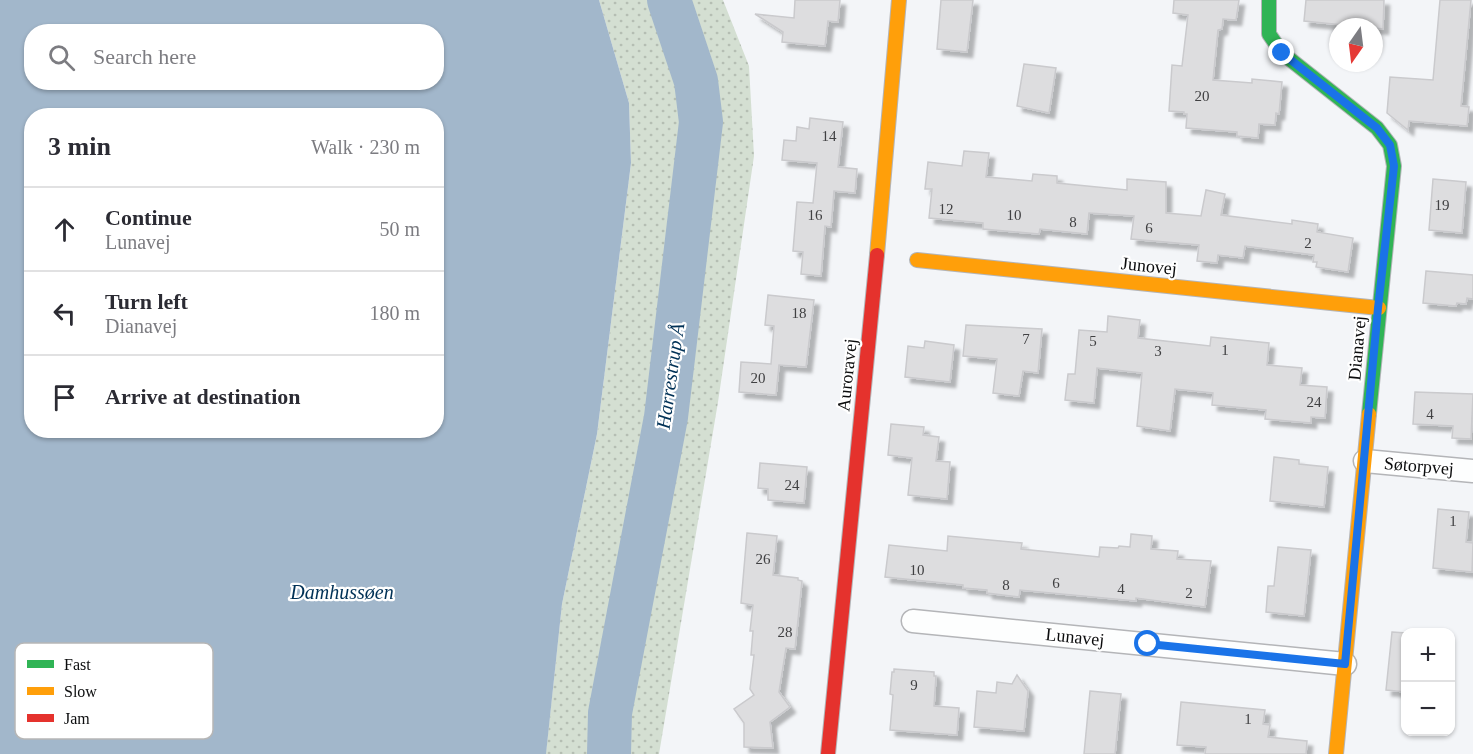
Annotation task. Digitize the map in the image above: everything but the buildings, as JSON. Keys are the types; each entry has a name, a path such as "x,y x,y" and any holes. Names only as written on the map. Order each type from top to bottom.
{"street":[{"name":"Auroravej","path":"828,754 876,271 899,0"},
{"name":"Dianavej","path":"1269,0 1269,34 1282,53 1377,128 1390,145 1394,166 1378,308 1336,754"},
{"name":"Junovej","path":"916,260 1378,308"},
{"name":"Søtorpvej","path":"1365,461 1473,471"},
{"name":"Lunavej","path":"913,621 1345,664"}],"shaded area":[{"path":"599,0 723,0 749,66 754,156 718,402 659,754 546,754 562,604 597,434 631,163 629,103"}],"water":[{"name":"Damhussøen","path":"0,0 599,0 629,103 631,163 597,434 562,604 546,754 0,754"}],"waterway":[{"name":"Harrestrup Å","path":"609,754 610,713 666,417 701,122 696,81 669,0"}],"traffic: fast":[{"path":"1269,0 1269,34 1282,53 1377,128 1390,145 1394,166 1369,414"}],"traffic: slow":[{"path":"877,255 899,0"},
{"path":"917,260 1379,308"},
{"path":"1336,754 1369,414"}],"traffic: jam":[{"path":"828,754 877,255"}],"route":[{"path":"1148,644 1345,664 1378,308 1394,166 1390,145 1377,128 1282,53"}]}
